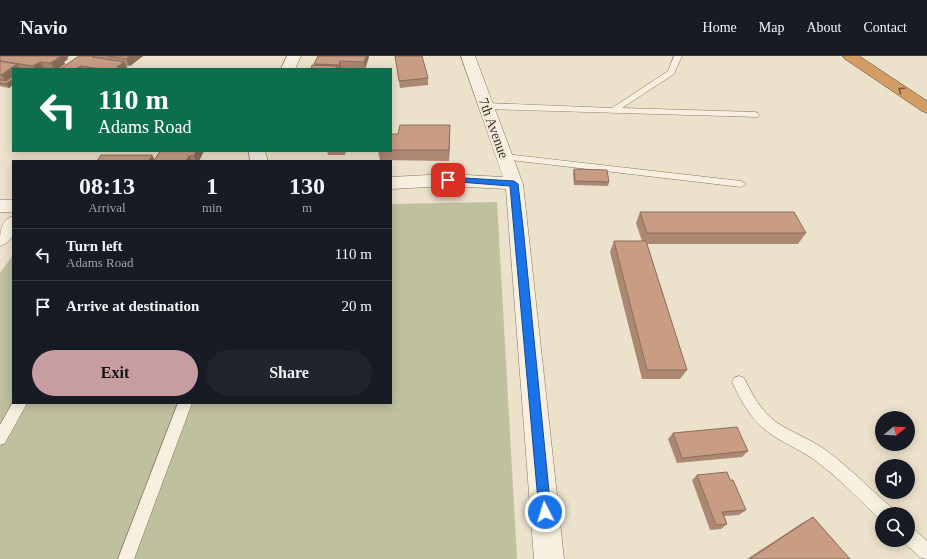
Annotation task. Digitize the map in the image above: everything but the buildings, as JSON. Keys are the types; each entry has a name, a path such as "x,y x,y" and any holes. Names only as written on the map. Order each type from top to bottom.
{"highway":[{"path":"850,56 927,108"}],"street":[{"path":"288,68 294,56"},
{"name":"7th Avenue","path":"468,56 514,184 549,559"},
{"path":"392,183 448,180 514,184"},
{"path":"0,206 12,206"},
{"path":"0,239 12,224"}],"lane":[{"path":"615,109 671,72 678,56"},
{"path":"486,106 615,109 755,115"},
{"path":"505,157 741,184"},
{"path":"739,382 760,417 777,431 810,447 836,467 879,507"},
{"path":"0,438 19,404"},
{"path":"126,559 185,404"},
{"path":"915,541 927,552"}],"green space":[{"path":"497,202 517,559 0,559 0,273 12,256 12,404 392,404 392,204"}],"route":[{"path":"448,180 514,184 545,512"}]}
